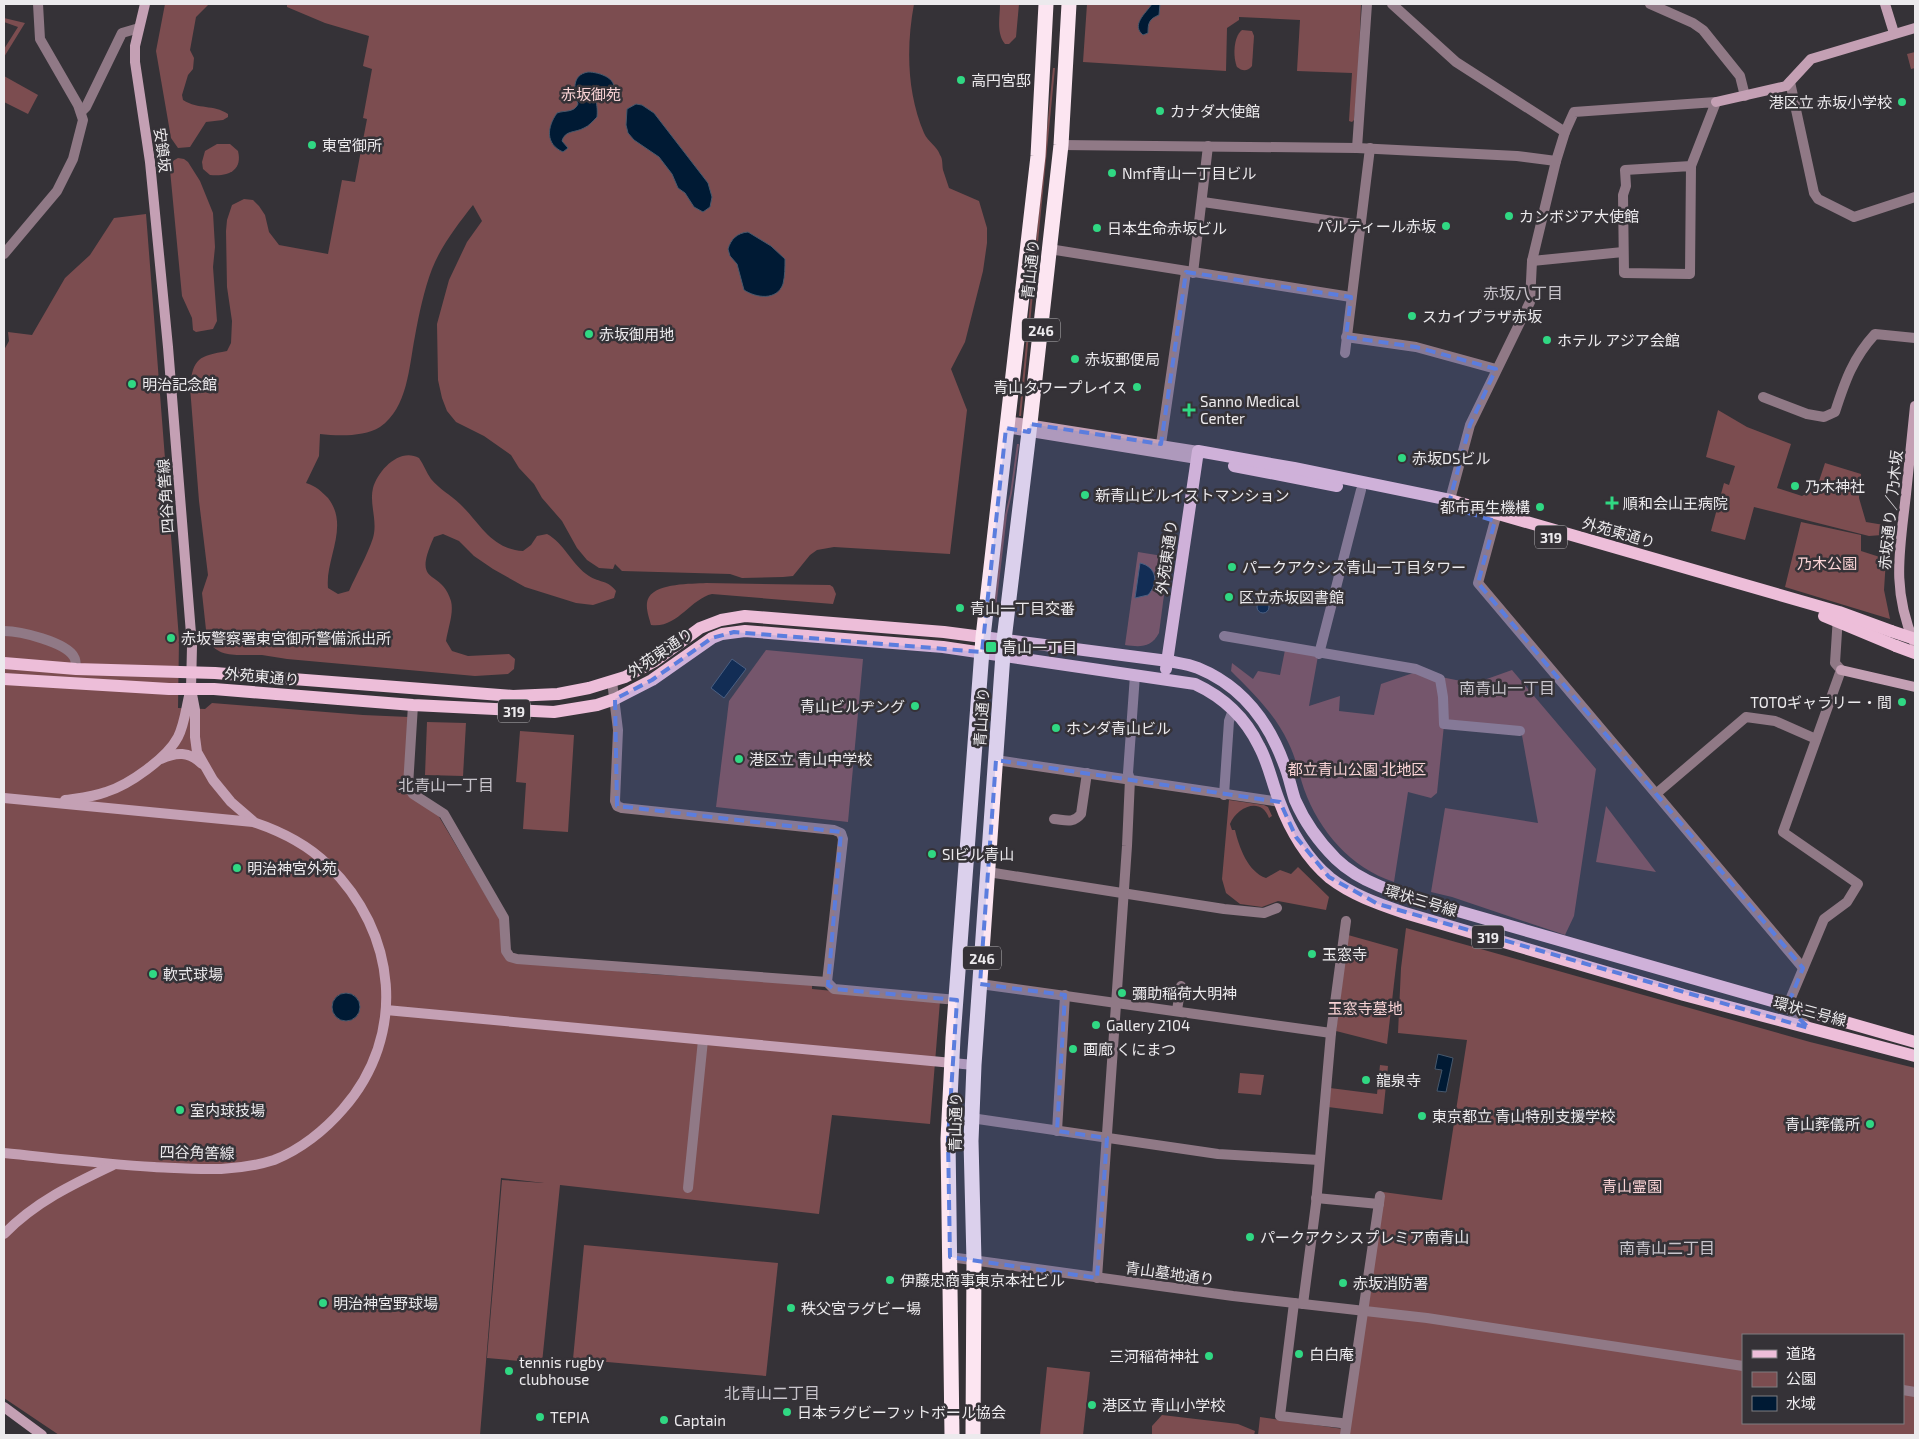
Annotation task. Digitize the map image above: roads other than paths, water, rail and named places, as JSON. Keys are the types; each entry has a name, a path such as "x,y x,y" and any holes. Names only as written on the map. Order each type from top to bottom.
{"highway":[{"name":"青山通り","path":"952,1435 948,1139 952,1064 983,637 1039,138 1046,4"},
{"name":"青山通り","path":"973,1435 974,1261 971,1118 974,1066 1004,640 1030,428 1061,145 1069,4"}],"main road":[{"name":"安鎮坂","path":"145,4 135,46 135,62 150,162 164,302"},
{"path":"1886,4 1894,34"},
{"path":"1716,102 1786,86 1811,59 1915,28"},
{"name":"四谷角筈線","path":"155,762 174,744 179,736 192,672 192,646 164,302"},
{"name":"赤坂通り／乃木坂","path":"1915,406 1914,429 1898,560 1898,583 1904,614 1915,645"},
{"path":"1007,425 1160,444 1198,455"},
{"path":"1030,428 1198,455"},
{"name":"外苑東通り","path":"1198,455 1294,468 1449,503 1915,639"},
{"name":"外苑東通り","path":"1198,455 1361,490 1449,503"},
{"name":"外苑東通り","path":"4,679 214,689 413,705 554,712 597,705 615,699 652,680 712,638 734,632 933,646 1164,680 1198,455"},
{"path":"1904,614 1915,618"},
{"name":"外苑東通り","path":"4,664 76,669 192,672 513,696 558,694 612,681 642,668 709,624 745,616 868,625 983,637 1168,661"},
{"name":"外苑東通り","path":"1838,617 1896,646 1915,653"},
{"name":"環状三号線","path":"1168,661 1196,667 1218,678 1253,707 1265,722 1274,738 1295,798 1310,828 1338,861 1360,876 1386,889 1450,910 1915,1042"},
{"path":"1841,670 1915,687"},
{"name":"環状三号線","path":"1164,680 1195,684 1222,698 1233,710 1260,746 1280,802 1296,837 1316,864 1329,877 1346,889 1378,904 1684,994 1915,1056"},
{"name":"四谷角筈線","path":"190,689 195,710 196,746 204,766 232,802 253,822"},
{"name":"四谷角筈線","path":"44,802 85,798 106,792 123,785 166,756 180,753 192,756 204,766"},
{"name":"四谷角筈線","path":"4,798 253,822 285,835 314,853 340,876 359,902 373,928 383,959 387,982 386,1010 382,1036 364,1079 352,1098 319,1133 300,1146 275,1159 220,1171 114,1164 4,1153"},
{"path":"386,1010 974,1066"},
{"path":"4,1234 26,1214 48,1198 114,1164"},
{"path":"4,1407 42,1435"}],"street":[{"path":"4,254 51,200 66,175 73,159 83,120 81,112 40,40 38,4"},
{"path":"1357,148 1367,4"},
{"path":"1392,4 1456,62 1565,132"},
{"path":"1650,4 1693,23 1703,30 1740,76 1745,96"},
{"path":"81,112 86,108 122,33 139,28"},
{"path":"1790,82 1814,193 1818,199 1854,217 1915,197"},
{"path":"1449,503 1470,425 1530,302 1532,262 1556,161 1565,132 1574,112 1716,102 1691,166 1690,274 1624,273 1623,195 1626,186 1626,170 1691,166"},
{"path":"1061,145 1370,148 1517,156 1556,161"},
{"path":"1160,444 1203,202 1208,146"},
{"path":"1345,353 1370,148"},
{"path":"1203,202 1361,225"},
{"path":"1050,250 1351,297"},
{"path":"1532,262 1623,252"},
{"path":"1763,397 1806,414 1824,418 1835,412 1846,378 1862,348 1875,334 1915,338"},
{"path":"1346,337 1416,347 1496,369"},
{"path":"1319,654 1361,490"},
{"path":"1496,517 1478,583 1803,968"},
{"path":"1809,1028 1787,1007 1824,920 1847,902 1858,884 1783,832 1841,670 1835,663 1838,617"},
{"path":"4,631 46,640 69,651 75,658 76,669"},
{"path":"1224,636 1319,654 1416,669 1440,679 1444,698 1444,724 1520,731"},
{"path":"1097,1278 1124,892 1130,779 1128,773 1136,675"},
{"path":"612,681 618,730 615,798 617,806 834,830 841,833 843,839 828,982"},
{"path":"413,705 408,786 413,794 444,814 504,918 506,951 510,957 527,960 828,982 834,989 957,1000"},
{"path":"1224,795 1229,721 1233,710"},
{"path":"1656,793 1746,717 1775,721 1816,739"},
{"path":"996,760 1280,802"},
{"path":"1054,818 1071,821 1077,820 1081,814 1086,773"},
{"path":"988,872 1264,913 1277,908"},
{"path":"1345,1430 1341,1423 1280,1416 1316,1198 1331,1033 1346,921"},
{"path":"980,984 1331,1033"},
{"path":"1177,1010 1181,986"},
{"path":"1057,1130 1065,995"},
{"path":"688,1188 703,1040"},
{"path":"971,1118 1229,1155 1319,1160"},
{"path":"1316,1198 1379,1200 1345,1430"},
{"name":"青山墓地通り","path":"950,1257 1298,1304 1427,1318 1742,1366"}],"water":[{"path":"1152,4 1160,4 1159,15 1151,20 1148,33 1143,35 1138,27 1139,23"},
{"path":"588,72 598,73 608,78 614,85 614,89 611,95 597,99 597,117 591,123 581,130 568,133 563,137 562,141 568,148 563,152 557,149 551,140 551,124 557,113 572,110 576,107 578,104 575,94 576,80 579,76"},
{"path":"636,104 642,105 654,113 708,183 712,197 710,207 703,212 694,207 685,193 678,188 672,174 659,157 634,140 628,133 626,125 627,109"},
{"path":"748,232 771,246 785,259 783,284 776,293 760,296 744,290 737,264 730,256 728,249 733,239 738,235"},
{"path":"1140,563 1150,568 1155,581 1148,595 1135,598"},
{"path":"1261,601 1265,601 1269,607 1265,613 1261,613 1257,609 1257,605"},
{"path":"732,659 746,669 724,698 711,688"},
{"path":"346,993 356,997 360,1007 356,1017 346,1021 336,1017 332,1007 336,997"},
{"path":"1438,1054 1453,1058 1446,1092 1437,1091 1442,1070 1435,1069"}],"place":[{"name":"高円宮邸","path":"961,80"},
{"name":"港区立 赤坂小学校","path":"1902,102"},
{"name":"カナダ大使館","path":"1160,111"},
{"name":"東宮御所","path":"312,145"},
{"name":"Nmf青山一丁目ビル","path":"1112,173"},
{"name":"カンボジア大使館","path":"1509,216"},
{"name":"パルティール赤坂","path":"1446,226"},
{"name":"日本生命赤坂ビル","path":"1097,228"},
{"name":"スカイプラザ赤坂","path":"1412,316"},
{"name":"赤坂御用地","path":"589,334"},
{"name":"ホテル アジア会館","path":"1547,340"},
{"name":"赤坂郵便局","path":"1075,359"},
{"name":"明治記念館","path":"132,384"},
{"name":"青山タワープレイス","path":"1137,387"},
{"name":"Sanno Medical Center","path":"1189,410"},
{"name":"赤坂DSビル","path":"1402,458"},
{"name":"乃木神社","path":"1795,486"},
{"name":"新青山ビルイストマンション","path":"1085,495"},
{"name":"順和会山王病院","path":"1612,503"},
{"name":"都市再生機構","path":"1540,507"},
{"name":"パークアクシス青山一丁目タワー","path":"1232,567"},
{"name":"区立赤坂図書館","path":"1229,597"},
{"name":"青山一丁目交番","path":"960,608"},
{"name":"赤坂警察署東宮御所警備派出所","path":"171,638"},
{"name":"青山一丁目","path":"991,647"},
{"name":"TOTOギャラリー・間","path":"1902,702"},
{"name":"青山ビルヂング","path":"915,706"},
{"name":"ホンダ青山ビル","path":"1056,728"},
{"name":"港区立 青山中学校","path":"739,759"},
{"name":"SIビル青山","path":"932,854"},
{"name":"明治神宮外苑","path":"237,868"},
{"name":"玉窓寺","path":"1312,954"},
{"name":"軟式球場","path":"153,974"},
{"name":"彌助稲荷大明神","path":"1122,993"},
{"name":"Gallery 2104","path":"1096,1025"},
{"name":"画廊 くにまつ","path":"1073,1049"},
{"name":"龍泉寺","path":"1366,1080"},
{"name":"室内球技場","path":"180,1110"},
{"name":"東京都立 青山特別支援学校","path":"1422,1116"},
{"name":"青山葬儀所","path":"1870,1124"},
{"name":"パークアクシスプレミア南青山","path":"1250,1237"},
{"name":"伊藤忠商事東京本社ビル","path":"890,1280"},
{"name":"赤坂消防署","path":"1343,1283"},
{"name":"明治神宮野球場","path":"323,1303"},
{"name":"秩父宮ラグビー場","path":"791,1308"},
{"name":"白白庵","path":"1299,1354"},
{"name":"三河稲荷神社","path":"1209,1356"},
{"name":"tennis rugby clubhouse","path":"509,1371"},
{"name":"港区立 青山小学校","path":"1092,1405"},
{"name":"日本ラグビーフットボール協会","path":"787,1412"},
{"name":"TEPIA","path":"540,1417"},
{"name":"Captain","path":"664,1420"}],"district":[{"name":"赤坂八丁目","path":"1523,292"},
{"name":"南青山一丁目","path":"1507,687"},
{"name":"北青山一丁目","path":"446,784"},
{"name":"南青山二丁目","path":"1667,1247"},
{"name":"北青山二丁目","path":"772,1392"}],"park label":[{"name":"赤坂御苑","path":"591,94"},
{"name":"乃木公園","path":"1827,563"},
{"name":"都立青山公園 北地区","path":"1357,769"},
{"name":"玉窓寺墓地","path":"1365,1008"},
{"name":"青山霊園","path":"1632,1186"}]}
